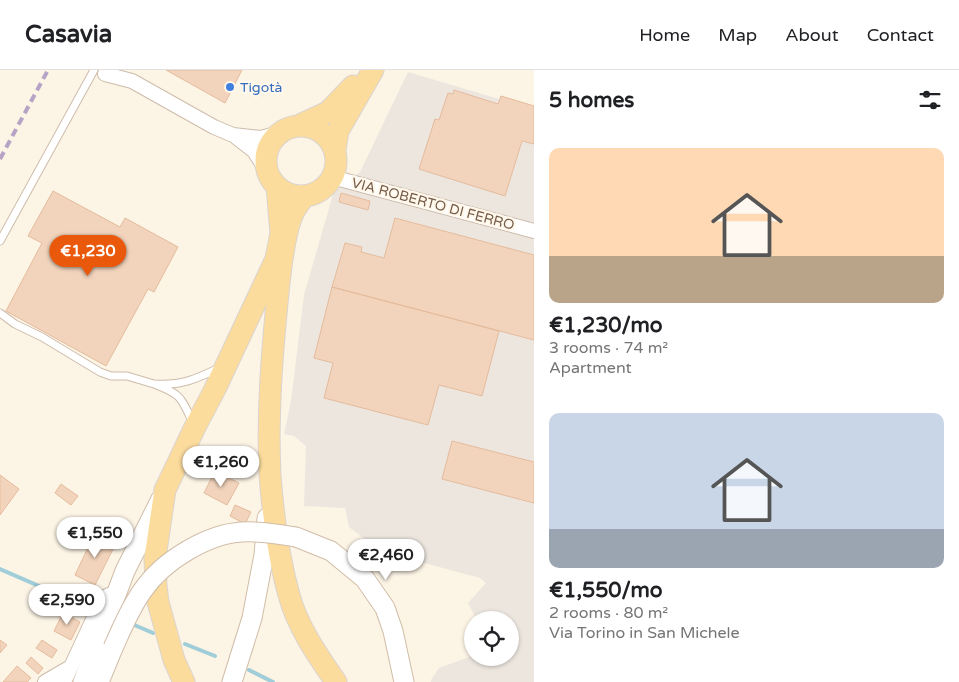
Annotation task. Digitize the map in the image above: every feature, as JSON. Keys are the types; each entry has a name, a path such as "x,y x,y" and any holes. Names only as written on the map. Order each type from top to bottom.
{"main road":[{"path":"83,682 125,571 227,364 276,259 280,233 272,179 265,161 271,141 278,133 328,112 348,93 365,70"},
{"path":"272,179 285,193 295,196 306,196 321,190 332,177 336,159 335,150 338,131 373,70"},
{"path":"300,125 311,127 321,132 335,150"},
{"path":"234,680 252,618 264,556 270,478 270,407 280,274 290,221 295,208 306,196"},
{"path":"270,478 280,559 290,598 303,630 336,682"},
{"path":"165,490 155,558 156,586 158,602 174,660 184,682"},
{"path":"99,682 134,603 144,588 167,565 187,550 219,537 242,532 280,534 296,537 331,551 364,579 384,608 393,631 404,682"}],"street":[{"path":"105,71 132,82 214,127 233,135 254,151 272,179"},
{"path":"233,135 261,138 278,133"},
{"name":"VIA ROBERTO DI FERRO","path":"332,177 534,231"},
{"path":"64,682 103,598 109,595 116,595"},
{"path":"45,682 69,668"}],"lane":[{"path":"0,241 105,71"},
{"path":"0,313 15,324 42,337 100,372 110,376 127,376 173,391 182,398 195,427"},
{"path":"154,384 170,385 184,383 227,364"}],"shaded area":[{"path":"408,72 499,99 501,96 534,106 534,682 431,682 439,668 464,659 464,666 519,666 519,611 472,611 468,603 486,583 480,578 380,551 349,527 345,508 304,506 306,446 294,436 284,434 291,401 304,295 334,191 360,172"}],"building":[{"path":"166,70 242,70 225,103"},
{"path":"454,90 498,104 501,96 534,106 534,144 522,141 505,196 419,169 435,119 439,120 448,93 453,94"},
{"path":"53,191 120,227 125,218 178,247 154,292 148,289 106,366 6,311 42,243 28,236"},
{"path":"341,193 370,201 368,210 339,202"},
{"path":"395,218 534,255 534,340 332,287 345,243 362,247 361,252 384,258"},
{"path":"332,287 499,331 482,396 439,385 428,425 324,398 333,363 314,358"},
{"path":"452,441 534,462 534,503 442,479"},
{"path":"215,471 239,483 227,505 204,493"},
{"path":"0,475 19,489 0,515"},
{"path":"61,484 78,496 71,505 55,493"},
{"path":"235,505 251,512 245,524 230,516"},
{"path":"95,533 116,543 95,585 75,575"},
{"path":"63,613 80,622 71,640 54,631"},
{"path":"0,640 7,645 0,653"},
{"path":"42,640 57,650 52,658 36,648"},
{"path":"31,657 43,668 38,674 26,663"},
{"path":"17,666 31,678 27,682 3,682"}],"waterway":[{"path":"0,569 85,606"},
{"path":"132,624 153,633"},
{"path":"185,644 215,656"},
{"path":"249,670 273,682"}],"railway":[{"path":"0,159 48,70"}],"place":[{"name":"Tigotà","path":"230,87"}]}
